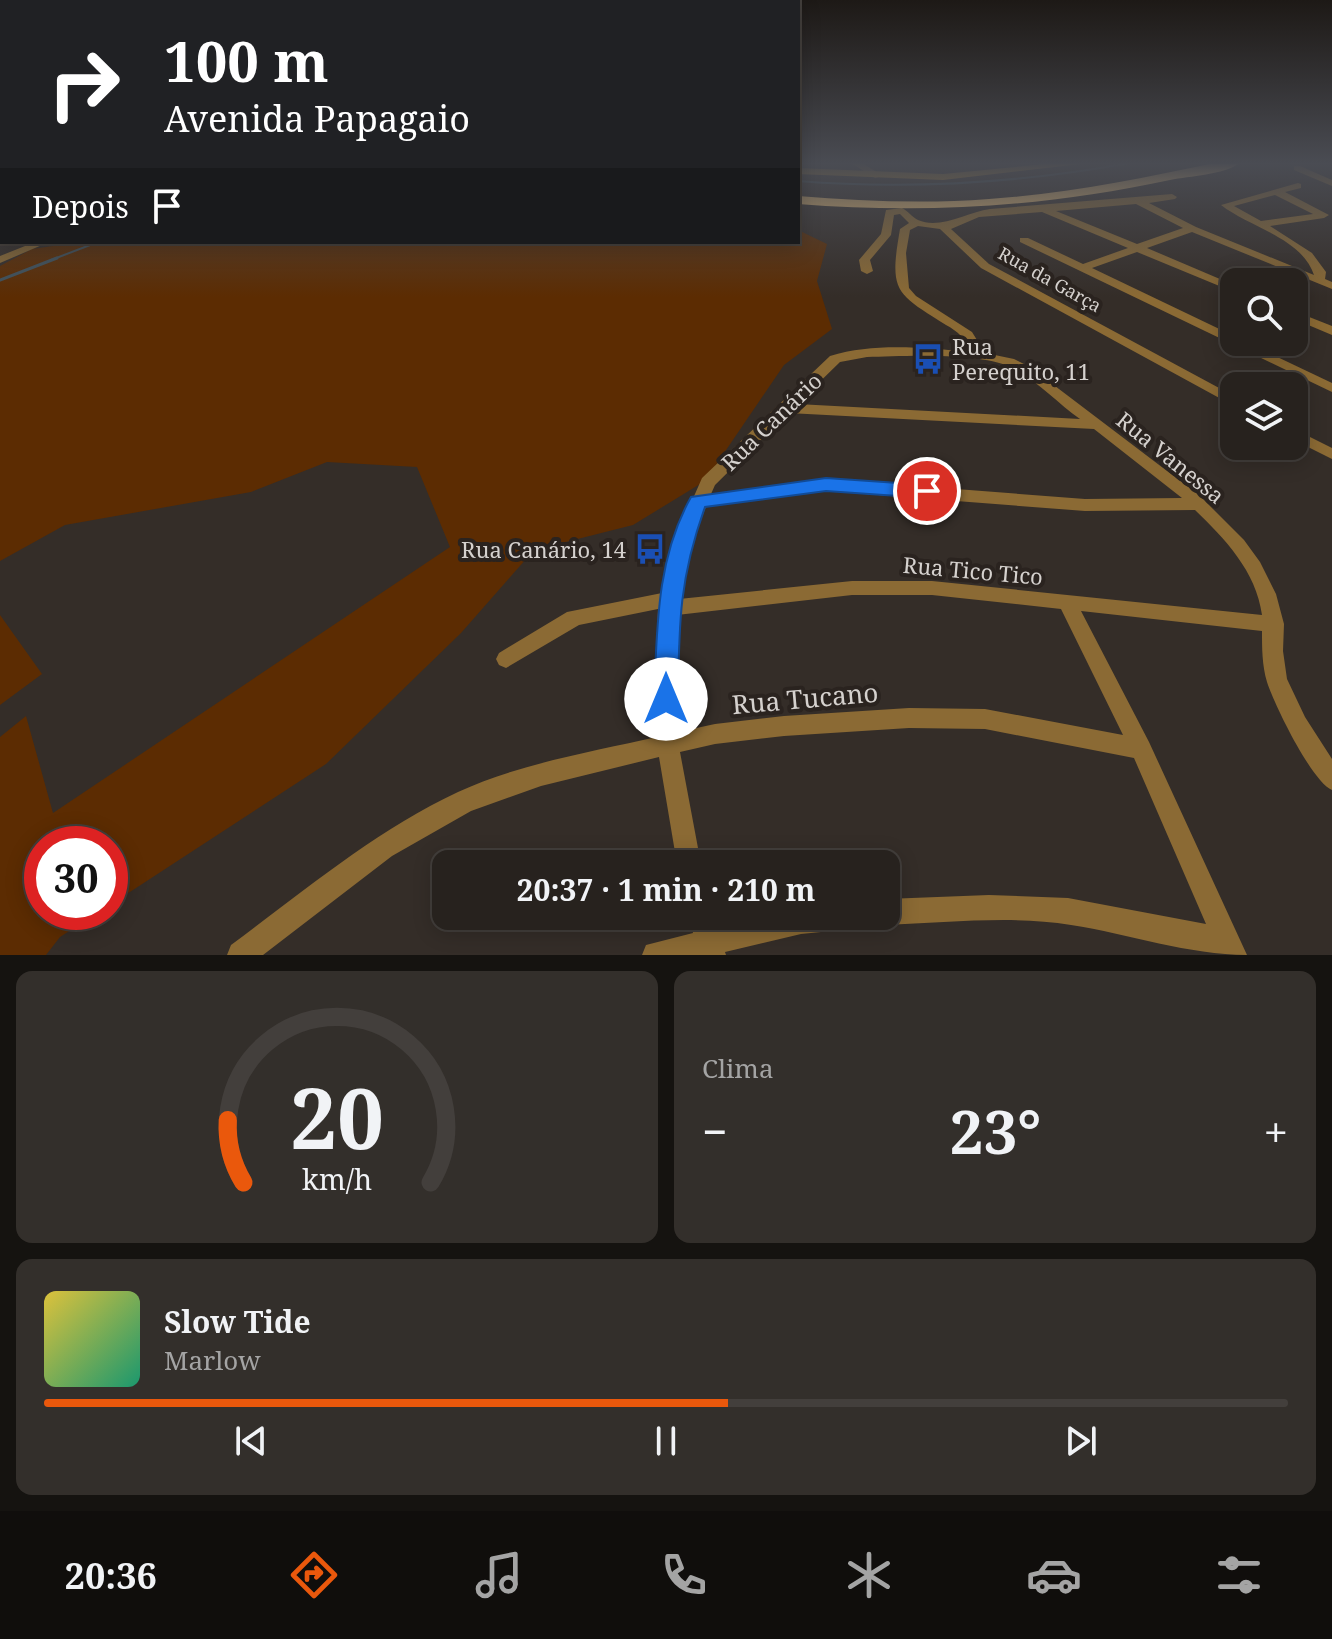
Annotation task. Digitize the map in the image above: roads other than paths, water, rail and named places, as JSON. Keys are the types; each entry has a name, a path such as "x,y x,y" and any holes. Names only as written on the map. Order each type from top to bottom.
{"highway":[{"path":"945,208 982,208"}],"street":[{"name":"Rua da Garça","path":"1063,208 972,209 946,227 949,235 985,266 1220,394"},
{"path":"1150,208 1192,229 1332,286"},
{"path":"1229,208 1290,241 1308,255 1320,272 1319,281"},
{"path":"1309,208 1328,217"},
{"path":"1043,209 1220,283"},
{"path":"867,271 864,258 886,235 889,212 902,211 916,223 946,227"},
{"path":"1260,224 1328,217"},
{"path":"916,223 905,229 903,234 903,289 934,313 965,330 977,346 980,357"},
{"path":"1082,268 1132,253 1144,243 1192,229"},
{"path":"1024,240 1220,335"},
{"path":"0,260 39,244"},
{"path":"1308,321 1332,331"},
{"name":"Rua Canário","path":"686,850 668,747 665,675 669,603 679,551 708,482 839,356 867,352 980,357"},
{"path":"1265,356 1332,388"},
{"name":"Rua Vanessa","path":"980,357 999,359 1028,373 1147,461 1242,548 1265,588 1274,624 1274,668 1283,694 1332,779"},
{"path":"783,408 1097,425"},
{"path":"1308,441 1332,454"},
{"path":"698,502 826,485 1085,505 1196,504"},
{"name":"Rua Tico Tico","path":"506,659 574,618 669,603 888,587 989,592 1274,624"},
{"path":"1067,603 1141,749 1230,949"},
{"name":"Rua Tucano","path":"241,955 383,847 465,801 541,775 715,734 784,726 985,719 1141,749"},
{"path":"900,911 989,908 1068,911 1230,949"},
{"path":"656,955 710,949 772,930"}],"waterway":[{"path":"51,260 93,244"},
{"path":"0,280 57,258"}],"place":[{"name":"Rua Perequito, 11","path":"928,359"},
{"name":"Rua Canário, 14","path":"650,549"}]}
